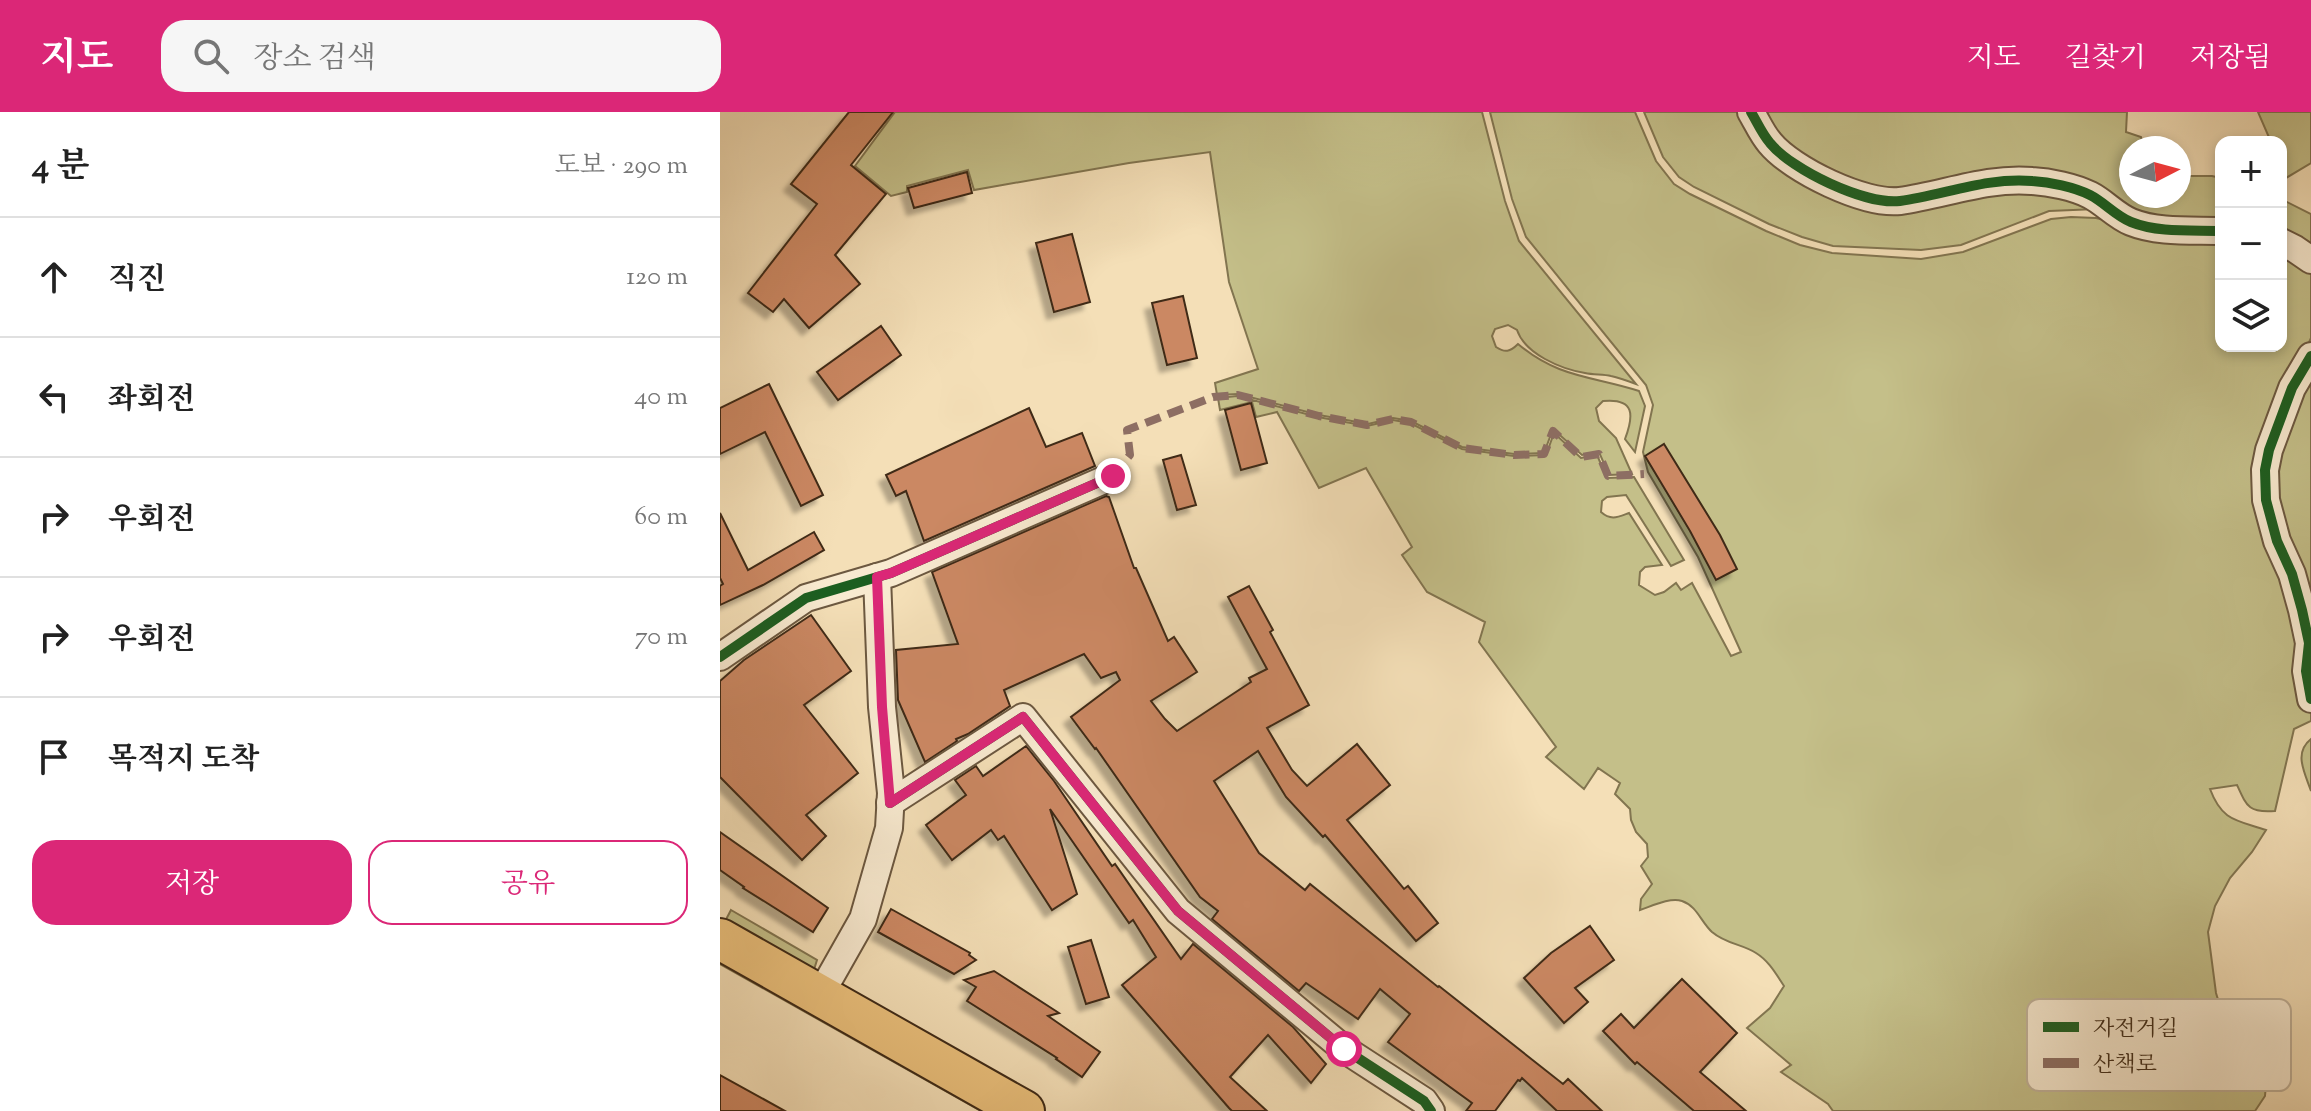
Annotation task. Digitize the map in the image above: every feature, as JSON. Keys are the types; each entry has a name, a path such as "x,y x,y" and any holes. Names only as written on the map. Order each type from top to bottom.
{"main road":[{"path":"720,939 1024,1111"}],"street":[{"path":"1751,112 1770,144 1820,179 1858,195 1895,201 1997,181 2030,180 2088,194 2130,222 2159,229 2215,231"},
{"path":"2287,245 2311,260"},
{"path":"2311,356 2292,388 2269,450 2265,470 2266,500 2277,541 2292,574 2309,643 2306,671 2311,699"},
{"path":"720,657 806,598 891,573 1113,476"},
{"path":"820,995 863,919 889,828 877,577"},
{"path":"890,803 1023,717 1178,911 1344,1049 1424,1101 1431,1111"}],"shaded area":[{"path":"895,112 1482,112 1505,201 1519,241 1636,384 1555,364 1536,353 1521,339 1517,330 1508,325 1495,329 1492,336 1496,347 1507,351 1518,344 1561,370 1639,391 1645,406 1635,452 1625,439 1630,423 1626,405 1603,401 1596,408 1599,421 1616,438 1632,474 1609,475 1599,452 1582,455 1553,429 1544,453 1514,454 1462,447 1411,421 1393,418 1368,424 1238,394 1217,395 1215,383 1258,369 1229,282 1210,152 974,190 968,170 907,186 907,192 891,196 855,166"},
{"path":"1490,112 1635,112 1656,161 1674,184 1766,231 1800,245 1832,253 1921,259 1963,252 2051,219 2071,217 2096,218 2215,238 2215,352 2287,352 2287,255 2311,270 2311,338 2262,446 2311,721 2294,729 2275,811 2250,807 2237,785 2210,789 2220,808 2231,818 2266,830 2230,878 2215,906 2208,932 2218,999 2027,999 2027,1091 2265,1091 2255,1111 1833,1111 1828,1104 1781,1072 1791,1065 1747,1028 1770,1008 1784,986 1765,960 1751,950 1717,936 1682,901 1667,901 1640,910 1641,899 1652,884 1641,866 1648,857 1647,844 1636,832 1630,809 1615,794 1620,783 1598,768 1584,789 1546,757 1556,747 1479,642 1485,622 1427,592 1402,555 1412,547 1366,468 1319,488 1277,412 1256,417 1252,402 1220,410 1218,398 1237,396 1367,426 1393,420 1410,423 1462,449 1514,456 1546,455 1554,433 1581,458 1597,455 1607,478 1634,477 1684,560 1671,566 1626,495 1607,497 1602,501 1601,512 1611,517 1629,513 1662,565 1645,567 1640,572 1639,585 1655,595 1676,583 1681,590 1692,583 1731,656 1741,652 1698,557 1648,472 1643,452 1653,405 1646,385 1526,237 1512,199"},
{"path":"1644,112 1744,112 1835,196 2027,184 2097,209 2049,211 1961,245 1921,250 1833,246 1769,224 1679,177 1663,157"},
{"path":"1758,112 2127,112 2126,132 2138,136 2119,136 2119,205 2088,188 1881,187 1826,170"},
{"path":"2258,112 2311,112 2311,163 2287,177 2287,136 2268,136"},
{"path":"2191,176 2215,177 2215,226 2155,225 2124,208 2191,208"},
{"path":"2287,202 2311,214 2311,250 2287,239"},
{"path":"2311,382 2311,603 2273,488 2284,429"},
{"path":"2311,739 2311,791 2302,757"},
{"path":"731,910 817,960 812,976 722,927"},
{"path":"720,956 999,1111 981,1111 720,964"}],"building":[{"path":"849,112 893,112 851,165 886,194 835,255 860,284 809,328 784,299 773,312 748,293 817,204 791,184"},
{"path":"967,172 972,193 914,208 908,188"},
{"path":"1072,234 1090,302 1054,312 1036,243"},
{"path":"1183,296 1197,358 1167,365 1152,303"},
{"path":"881,326 901,355 838,400 817,372"},
{"path":"769,384 823,495 801,506 765,432 720,454 720,408"},
{"path":"1251,403 1267,463 1241,470 1225,410"},
{"path":"1029,408 1046,447 1082,433 1095,466 924,541 906,491 896,496 886,475"},
{"path":"1664,444 1720,535 1737,569 1716,580 1645,456"},
{"path":"1181,455 1196,505 1177,510 1163,460"},
{"path":"1109,497 1134,568 1168,641 1174,637 1197,672 1151,701 1177,731 1251,682 1249,678 1267,669 1228,597 1249,586 1309,705 1267,728 1292,770 1307,786 1357,744 1390,785 1347,820 1404,889 1408,886 1438,923 1416,941 1325,835 1323,837 1286,797 1258,751 1214,781 1259,853 1305,890 1310,884 1563,1084 1568,1079 1602,1111 1557,1111 1522,1078 1495,1111 1466,1111 1472,1103 1388,1042 1410,1014 1380,989 1358,1019 1306,983 1299,991 1212,919 1218,911 1200,897 1071,717 1120,680 1116,672 1101,678 1084,654 1004,690 1010,706 925,762 898,700 896,650 958,644 932,572"},
{"path":"720,513 748,570 814,532 824,550 763,585 720,605 720,586 723,584 720,578"},
{"path":"811,615 851,671 804,705 858,773 806,815 826,836 802,860 720,777 720,681 744,660"},
{"path":"1026,746 1112,866 1115,864 1181,959 1193,944 1293,1027 1326,1064 1311,1083 1268,1035 1230,1077 1267,1111 1232,1111 1229,1108 1122,985 1156,957 1133,920 1129,923 1050,809 1077,894 1052,910 1004,836 998,840 991,830 952,860 926,825 966,795 955,780 976,766 983,776"},
{"path":"720,832 828,908 813,932 720,870"},
{"path":"891,909 970,953 976,960 954,974 878,932"},
{"path":"1590,926 1614,960 1575,988 1588,1002 1564,1023 1524,978 1551,953"},
{"path":"1091,940 1109,997 1086,1004 1068,947"},
{"path":"994,971 1059,1013 1048,1016 1100,1052 1082,1077 967,1001 976,987 964,980"},
{"path":"1682,979 1737,1033 1700,1072 1746,1111 1694,1111 1637,1062 1635,1064 1603,1031 1621,1014 1634,1028"},
{"path":"720,1075 785,1111 720,1111"}],"marked path":[{"path":"1113,476 1130,455 1127,430 1213,397 1238,395 1367,425 1393,419 1411,422 1462,448 1514,455 1544,454 1553,431 1581,457 1599,454 1608,476 1644,474"}],"cycle path":[{"path":"1751,112 1770,143 1795,164 1830,184 1868,197 1900,201 1982,184 2015,180 2039,182 2084,192 2141,226 2215,231"},
{"path":"2311,356 2292,388 2269,450 2265,470 2266,500 2277,541 2292,574 2309,643 2306,671 2311,699"},
{"path":"720,657 806,598 891,573 1113,476"},
{"path":"890,803 1023,717 1178,911 1344,1049 1424,1101 1431,1111"}],"route":[{"path":"1113,476 877,577 882,707 890,803 1023,717 1178,911 1344,1049"}]}
